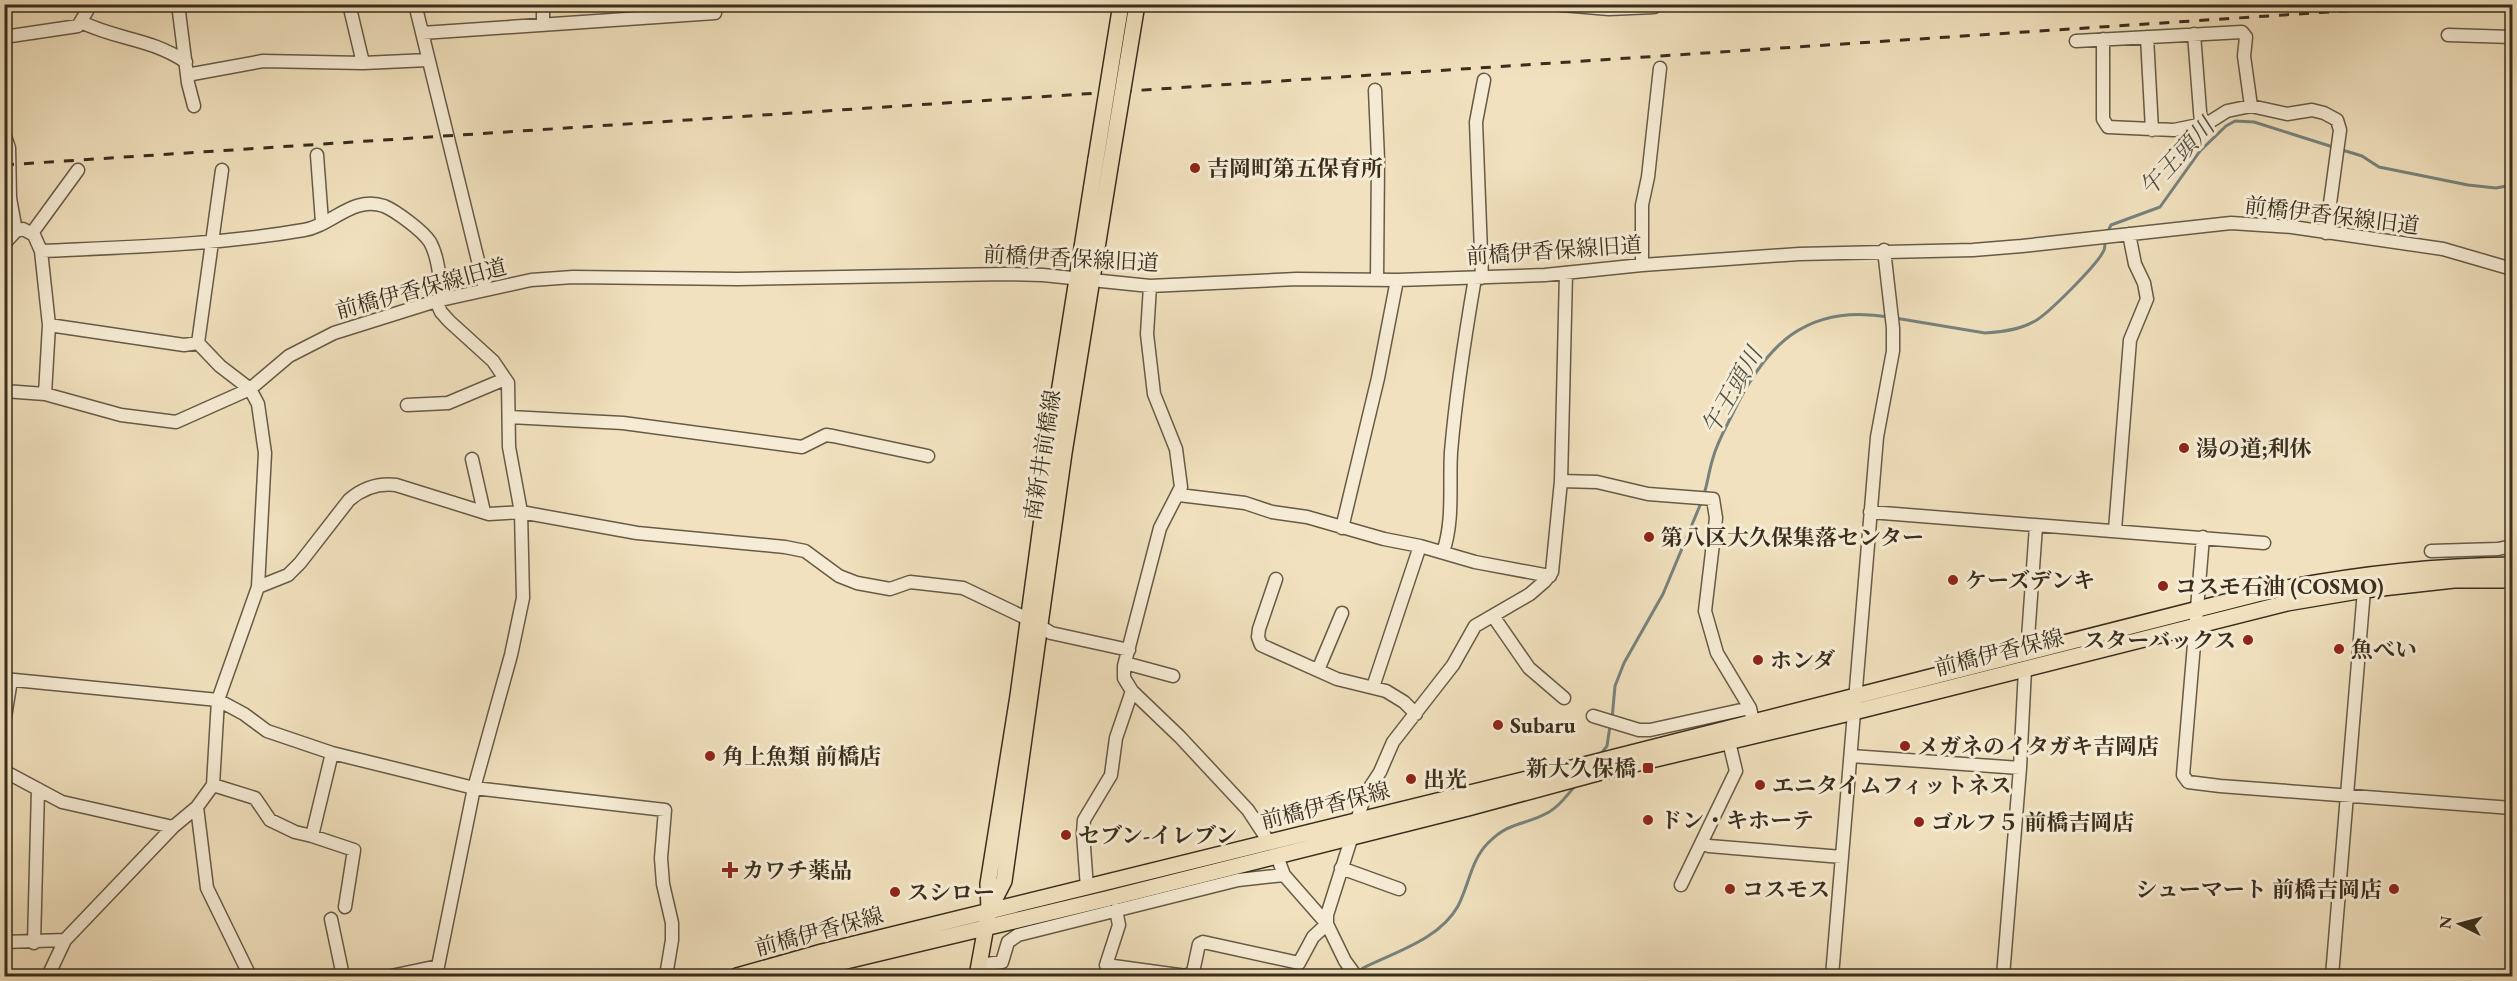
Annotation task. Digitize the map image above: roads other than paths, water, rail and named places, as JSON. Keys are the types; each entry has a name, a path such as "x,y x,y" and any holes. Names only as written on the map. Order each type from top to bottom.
{"main road":[{"name":"南新井前橋線","path":"978,971 989,910 1004,881 1034,623 1103,160 1121,4"},
{"name":"南新井前橋線","path":"1103,160 1137,4"},
{"name":"前橋伊香保線","path":"783,976 986,927 1273,849 1357,819 1614,757 1751,714 1856,694 2280,589 2345,577 2443,566 2512,565"},
{"name":"前橋伊香保線","path":"737,976 989,910 1273,849 1351,838 1605,771 1854,712 2287,603 2364,590 2454,580 2512,580"}],"street":[{"path":"4,37 78,26 87,11 84,4"},
{"path":"178,4 194,106"},
{"path":"349,4 363,63"},
{"path":"415,4 485,289"},
{"path":"543,4 543,23"},
{"path":"1550,4 1609,9 1654,8 1654,4"},
{"path":"422,33 715,13"},
{"path":"81,22 104,33 149,43 169,51 187,69"},
{"path":"2076,41 2239,31 2246,35 2244,56 2251,106"},
{"path":"2194,34 2201,124"},
{"path":"2448,35 2512,37"},
{"path":"2147,37 2152,130"},
{"path":"2103,39 2105,125 2108,127 2174,130 2208,123 2227,111 2251,106 2287,114 2306,110 2318,111 2340,123 2326,232"},
{"path":"187,69 263,61 363,63 428,60"},
{"path":"1642,265 1642,205 1648,177 1660,68"},
{"path":"1443,552 1451,502 1451,449 1463,342 1479,278 1476,122 1484,80"},
{"path":"1375,90 1378,159 1377,280"},
{"path":"4,133 9,148 7,174 16,231"},
{"path":"317,155 322,222"},
{"path":"32,233 78,170"},
{"path":"198,343 222,170"},
{"path":"41,251 212,242 307,230 358,205 369,203 383,206 399,214 429,242 438,270 441,312 493,361 508,383 509,447 521,512 523,598 511,655 474,788 437,971 391,976"},
{"name":"前橋伊香保線旧道","path":"4,391 45,394 122,415 176,422 250,389 290,356 333,333 439,300 485,289 531,280 573,277 738,279 1005,274 1043,275 1150,286 1297,279 1479,278 1884,250 1973,250 2240,223 2326,232 2444,249 2512,269"},
{"path":"4,244 16,231 23,229 32,233 41,251 49,325 45,394"},
{"path":"2115,530 2130,340 2147,299 2144,283 2135,264 2129,234"},
{"path":"1832,976 1877,431 1892,361 1893,328 1884,250"},
{"path":"1328,924 1327,915 1365,795 1380,772 1390,747 1453,665 1475,626 1530,594 1550,576 1553,567 1561,481 1566,273"},
{"path":"1342,528 1378,378 1397,280"},
{"path":"1150,286 1148,333 1154,394 1179,461 1181,487 1179,495 1160,528 1125,663 1124,678 1132,691 1180,737 1248,810 1273,849 1284,875 1328,924 1353,973"},
{"path":"49,325 184,345 198,343"},
{"path":"48,976 65,940 173,827 197,807 213,785 218,700 258,587 264,453 258,404 250,389 220,366 198,343"},
{"path":"407,405 448,403 505,379"},
{"path":"510,417 623,423 802,447 826,435 928,456"},
{"path":"472,459 484,512"},
{"path":"1561,481 1597,482 1648,494 1710,499 1714,502 1716,518 1705,611 1717,653 1751,714 1650,730 1593,716"},
{"path":"258,587 288,575 349,500 358,492 381,483 396,485 484,512 521,512 637,533 785,547 805,551 839,576 857,583 890,589 910,582 963,588 1051,633 1129,650"},
{"path":"1179,495 1245,503 1272,512 1307,517 1342,528 1511,570 1550,576"},
{"path":"1870,512 2264,543"},
{"path":"2030,651 2028,638 2037,526"},
{"path":"2203,537 2183,775 2188,782 2512,808"},
{"path":"1373,687 1420,546"},
{"path":"2431,551 2498,549 2512,546"},
{"path":"1276,579 1259,629 1259,642 1262,646 1353,684 1373,687 1396,697 1416,714"},
{"path":"2332,976 2364,590"},
{"path":"1318,670 1342,613"},
{"path":"1493,616 1528,668 1564,698"},
{"path":"1125,663 1173,676"},
{"path":"2003,976 2020,768 2025,669"},
{"path":"4,723 8,679 218,700 244,714 267,731 332,753 474,788 664,810 661,858 663,884 672,922 672,940 666,976"},
{"path":"1087,888 1084,820 1111,776 1116,738 1132,691"},
{"path":"1681,885 1736,771 1729,742"},
{"path":"312,836 332,753"},
{"path":"1851,756 2020,768"},
{"path":"4,771 62,802 173,827"},
{"path":"213,785 255,798 270,820 295,832 354,850 345,907"},
{"path":"34,943 38,789"},
{"path":"197,807 207,888 250,976"},
{"path":"1702,842 1709,846 1842,857"},
{"path":"1341,868 1399,889"},
{"path":"978,971 1002,962 1008,942 1018,935 1238,880 1284,875"},
{"path":"1116,910 1119,925 1104,971 1190,976 1199,944 1203,942 1299,963 1313,937 1328,924"},
{"path":"331,919 344,976"},
{"path":"4,942 34,943 65,940"}],"waterway":[{"name":"午王頭川","path":"2106,235 2111,225 2160,207 2200,151 2226,126 2235,121 2254,122 2333,147"},
{"name":"午王頭川","path":"2339,149 2362,156 2379,167 2468,185 2496,188 2512,185"},
{"name":"午王頭川","path":"1895,318 1985,333 2023,327 2051,309 2093,266 2104,249 2105,241"},
{"name":"午王頭川","path":"1704,494 1721,436 1745,390 1774,350 1792,334 1812,323 1834,317 1860,314 1889,317"},
{"name":"午王頭川","path":"1612,719 1615,686 1624,663 1663,594 1701,503"},
{"name":"午王頭川","path":"1600,755 1607,746 1610,726"},
{"name":"午王頭川","path":"1358,973 1363,968 1416,943 1440,927 1458,906 1474,865 1488,843 1504,830 1553,810 1575,786"}],"railway":[{"path":"4,165 2450,4"}],"place":[{"name":"吉岡町第五保育所","path":"1195,168"},
{"name":"湯の道;利休","path":"2184,448"},
{"name":"第八区大久保集落センター","path":"1649,537"},
{"name":"ケーズデンキ","path":"1953,580"},
{"name":"コスモ石油 (COSMO)","path":"2163,586"},
{"name":"スターバックス","path":"2248,640"},
{"name":"魚べい","path":"2339,649"},
{"name":"ホンダ","path":"1758,660"},
{"name":"Subaru","path":"1498,725"},
{"name":"メガネのイタガキ吉岡店","path":"1905,746"},
{"name":"角上魚類 前橋店","path":"710,756"},
{"name":"新大久保橋","path":"1648,768"},
{"name":"出光","path":"1411,779"},
{"name":"エニタイムフィットネス","path":"1760,785"},
{"name":"ドン・キホーテ","path":"1648,820"},
{"name":"ゴルフ５ 前橋吉岡店","path":"1919,822"},
{"name":"セブン-イレブン","path":"1066,835"},
{"name":"カワチ薬品","path":"730,870"},
{"name":"コスモス","path":"1730,889"},
{"name":"シューマート 前橋吉岡店","path":"2394,889"},
{"name":"スシロー","path":"895,892"}]}
